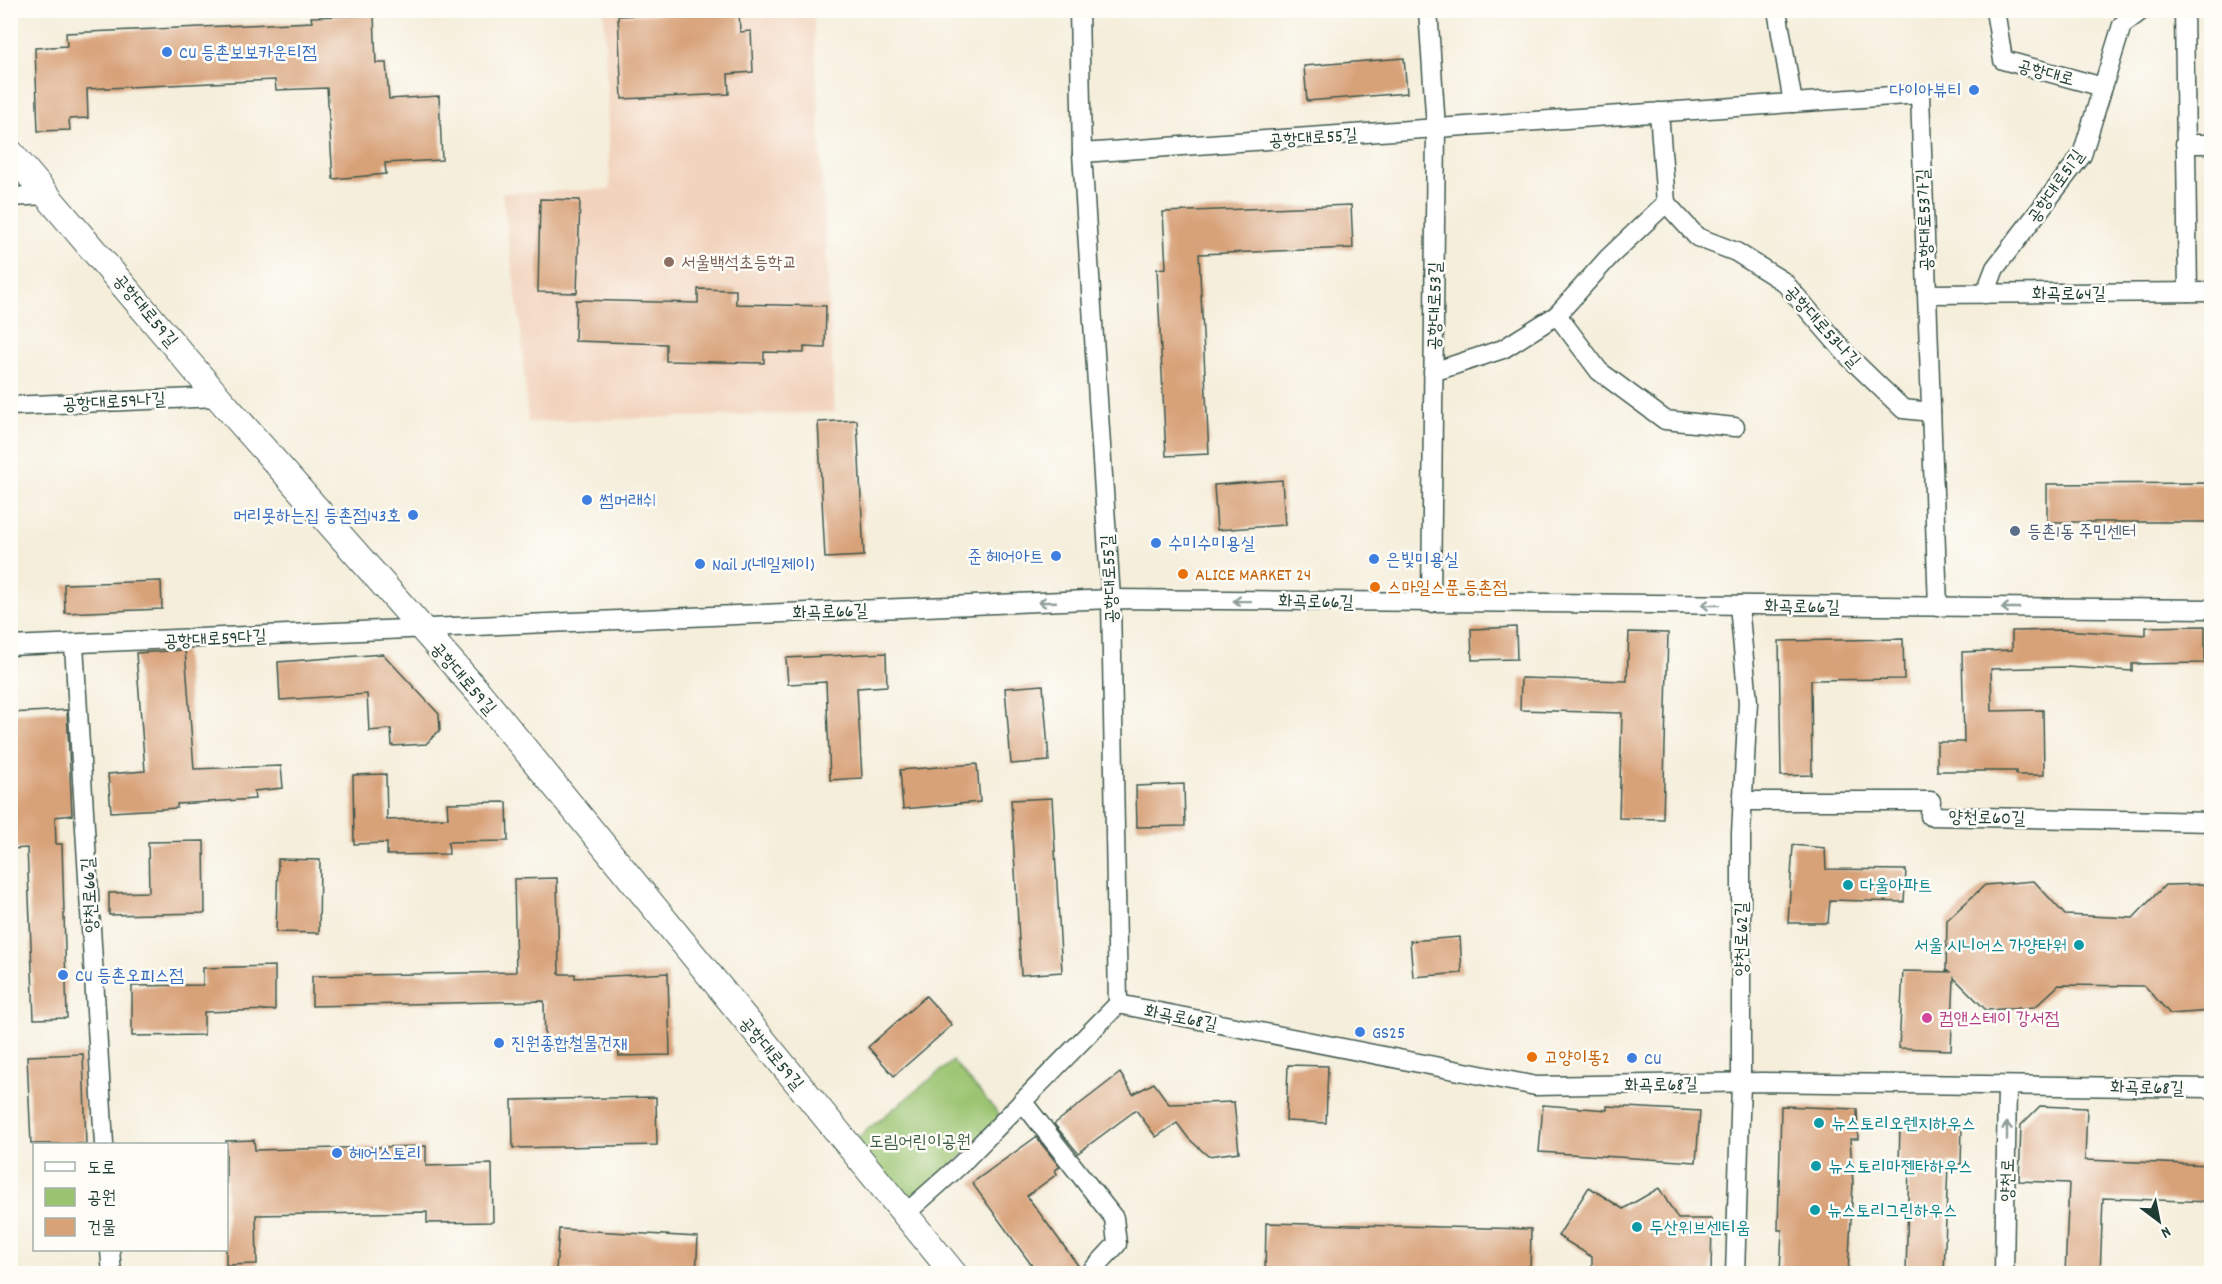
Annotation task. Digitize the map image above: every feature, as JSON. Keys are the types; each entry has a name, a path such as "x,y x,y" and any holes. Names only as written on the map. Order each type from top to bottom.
{"main road":[{"name":"공항대로59길","path":"10,152 218,396 479,693 954,1274"}],"street":[{"name":"공항대로55길","path":"1079,10 1082,153 1111,599 1118,1004"},
{"name":"공항대로53길","path":"1428,10 1436,128 1431,603"},
{"path":"1777,10 1793,103"},
{"name":"공항대로","path":"1995,10 2003,60 2103,87"},
{"name":"공항대로51길","path":"1985,294 1995,268 2082,154 2122,25 2142,10"},
{"path":"2184,10 2188,292"},
{"name":"공항대로53가길","path":"1436,128 1920,94 1938,607"},
{"path":"1433,372 1503,349 1557,315 1609,257 1666,203 1659,112"},
{"name":"공항대로55길","path":"1082,153 1436,128"},
{"path":"2185,144 2211,144"},
{"path":"10,197 47,195"},
{"name":"공항대로53나길","path":"1666,203 1697,237 1736,252 1784,282 1848,356 1902,409 1931,412"},
{"name":"화곡로64길","path":"1927,294 2211,292"},
{"path":"1557,315 1599,371 1665,420 1735,427"},
{"name":"공항대로59나길","path":"10,406 218,396"},
{"name":"화곡로66길","path":"420,627 1111,599 2211,609"},
{"name":"양천로62길","path":"1735,1274 1741,1083 1742,801 1748,702 1739,605"},
{"name":"공항대로59다길","path":"10,646 74,645 420,627"},
{"name":"양천로66길","path":"74,645 104,1143"},
{"name":"양천로60길","path":"1742,801 1931,801 1930,816 2211,822"},
{"path":"905,1214 960,1165 1118,1004"},
{"name":"화곡로68길","path":"1118,1004 1536,1086 1741,1083 2211,1088"},
{"name":"양천로","path":"2004,1274 2007,1086"},
{"path":"1022,1101 1114,1218 1117,1244 1089,1274"},
{"path":"110,1251 112,1274"}],"shaded area":[{"name":"서울백석초등학교","path":"604,11 813,11 835,412 528,422 521,331 502,193 610,189"}],"green space":[{"name":"도림어린이공원","path":"953,1061 1002,1118 907,1208 852,1142"}],"building":[{"path":"739,10 740,32 751,31 753,72 728,74 729,94 622,99 618,16"},
{"path":"374,15 376,63 386,63 389,99 439,96 442,160 385,163 386,174 333,179 327,88 276,90 275,80 87,89 88,118 69,119 70,130 38,131 35,48 67,46 66,33 312,22 311,17"},
{"path":"1404,58 1407,93 1307,101 1304,66"},
{"path":"540,199 580,200 577,293 538,292"},
{"path":"1351,205 1353,248 1199,254 1209,454 1166,456 1157,269 1166,268 1163,212"},
{"path":"698,289 736,290 736,304 826,306 825,348 804,347 804,353 764,352 764,363 666,361 666,344 575,341 576,300 698,303"},
{"path":"857,420 864,556 825,558 818,422"},
{"path":"1282,480 1285,525 1217,530 1214,485"},
{"path":"2211,483 2211,522 2047,522 2047,484"},
{"path":"161,581 162,609 65,613 64,584"},
{"path":"2205,626 2205,663 2132,664 2132,671 2066,667 1991,669 1992,711 2043,710 2044,775 2016,775 2016,771 1937,771 1937,742 1964,742 1962,652 2012,650 2012,631 2061,630 2146,635 2146,627"},
{"path":"1516,627 1517,659 1472,660 1471,629"},
{"path":"1629,632 1668,633 1663,819 1619,818 1622,713 1520,710 1521,678 1627,681"},
{"path":"1903,639 1904,679 1811,680 1812,775 1781,776 1779,641"},
{"path":"185,650 194,769 281,766 283,788 254,791 255,799 177,804 177,808 111,812 108,774 145,771 136,653"},
{"path":"886,653 887,686 857,688 862,778 830,780 826,682 788,684 786,658"},
{"path":"383,654 439,714 440,730 426,744 392,746 391,729 369,731 367,694 280,700 278,662"},
{"path":"1043,685 1049,761 1011,764 1005,688"},
{"path":"67,710 72,815 55,817 56,844 62,844 67,1018 34,1019 27,848 10,849 10,713"},
{"path":"977,764 980,802 903,809 900,770"},
{"path":"386,774 387,820 448,818 447,803 507,802 508,841 448,842 449,854 387,855 387,843 354,844 353,775"},
{"path":"1184,784 1185,826 1137,827 1136,786"},
{"path":"1052,798 1062,972 1021,975 1011,800"},
{"path":"204,841 205,913 109,915 109,893 149,892 148,842"},
{"name":"다울아파트","path":"1793,845 1825,848 1826,869 1906,870 1904,902 1830,900 1828,923 1788,923"},
{"path":"278,859 320,860 319,933 276,932"},
{"path":"557,878 559,974 575,974 575,978 668,973 670,1055 619,1056 618,1046 545,1049 544,1001 312,1006 312,976 516,972 514,879"},
{"name":"서울 시니어스 가양타워","path":"2034,881 2065,915 2133,918 2165,885 2211,884 2211,1011 2170,1014 2145,986 2059,985 2035,1007 1986,1010 1954,978 1951,1050 1899,1048 1903,971 1949,972 1946,970 1947,920 1985,885"},
{"path":"1460,937 1462,973 1413,977 1410,941"},
{"path":"275,966 275,1010 204,1012 204,1035 132,1036 132,986 203,985 203,968"},
{"path":"926,996 952,1025 894,1076 868,1047"},
{"path":"83,1054 86,1143 31,1144 27,1056"},
{"path":"1288,1065 1328,1066 1326,1123 1286,1121"},
{"path":"1120,1073 1133,1094 1154,1083 1169,1104 1234,1102 1239,1152 1208,1156 1189,1139 1177,1123 1156,1137 1136,1110 1078,1153 1054,1124"},
{"path":"656,1097 657,1145 513,1148 512,1100"},
{"path":"1543,1105 1607,1110 1607,1106 1700,1111 1696,1162 1539,1152"},
{"path":"1781,1106 1857,1109 1858,1139 1850,1139 1853,1184 1848,1274 1780,1273 1782,1230 1778,1230"},
{"path":"2040,1106 2087,1108 2085,1160 2211,1165 2211,1202 2103,1198 2100,1274 2065,1274 2069,1183 2019,1181 2021,1125"},
{"path":"1900,1125 1962,1126 1961,1164 1948,1163 1944,1274 1906,1274 1909,1165 1899,1165"},
{"path":"1036,1137 1060,1167 1055,1170 1057,1174 1027,1196 1080,1268 1078,1274 1038,1274 972,1183"},
{"path":"254,1140 255,1150 426,1146 426,1166 492,1164 493,1222 427,1223 427,1212 256,1215 257,1264 226,1265 228,1143 226,1141"},
{"name":"두산위브센티움","path":"1589,1187 1623,1209 1659,1188 1678,1219 1712,1219 1711,1274 1592,1274 1592,1257 1558,1236"},
{"path":"1266,1223 1531,1229 1530,1274 1265,1274"},
{"path":"559,1229 698,1237 696,1274 556,1270"}],"place":[{"name":"CU 등촌보보카운티점","path":"167,52"},
{"name":"다이아뷰티","path":"1974,90"},
{"name":"서울백석초등학교","path":"669,262"},
{"name":"썸머래쉬","path":"587,500"},
{"name":"머리못하는집 등촌점143호","path":"413,515"},
{"name":"등촌1동 주민센터","path":"2015,531"},
{"name":"수미수미용실","path":"1156,543"},
{"name":"준 헤어아트","path":"1056,556"},
{"name":"은빛미용실","path":"1374,559"},
{"name":"Nail J(네일제이)","path":"700,564"},
{"name":"ALICE MARKET 24","path":"1183,574"},
{"name":"스마일스푼 등촌점","path":"1375,587"},
{"name":"다울아파트","path":"1848,885"},
{"name":"서울 시니어스 가양타워","path":"2079,945"},
{"name":"CU 등촌오피스점","path":"63,975"},
{"name":"컴앤스테이 강서점","path":"1927,1018"},
{"name":"GS25","path":"1360,1032"},
{"name":"진원종합철물건재","path":"499,1043"},
{"name":"고양이똥2","path":"1532,1057"},
{"name":"CU","path":"1632,1058"},
{"name":"뉴스토리오렌지하우스","path":"1819,1123"},
{"name":"헤어스토리","path":"337,1153"},
{"name":"뉴스토리마젠타하우스","path":"1816,1166"},
{"name":"뉴스토리그린하우스","path":"1815,1210"},
{"name":"두산위브센티움","path":"1637,1227"}]}
